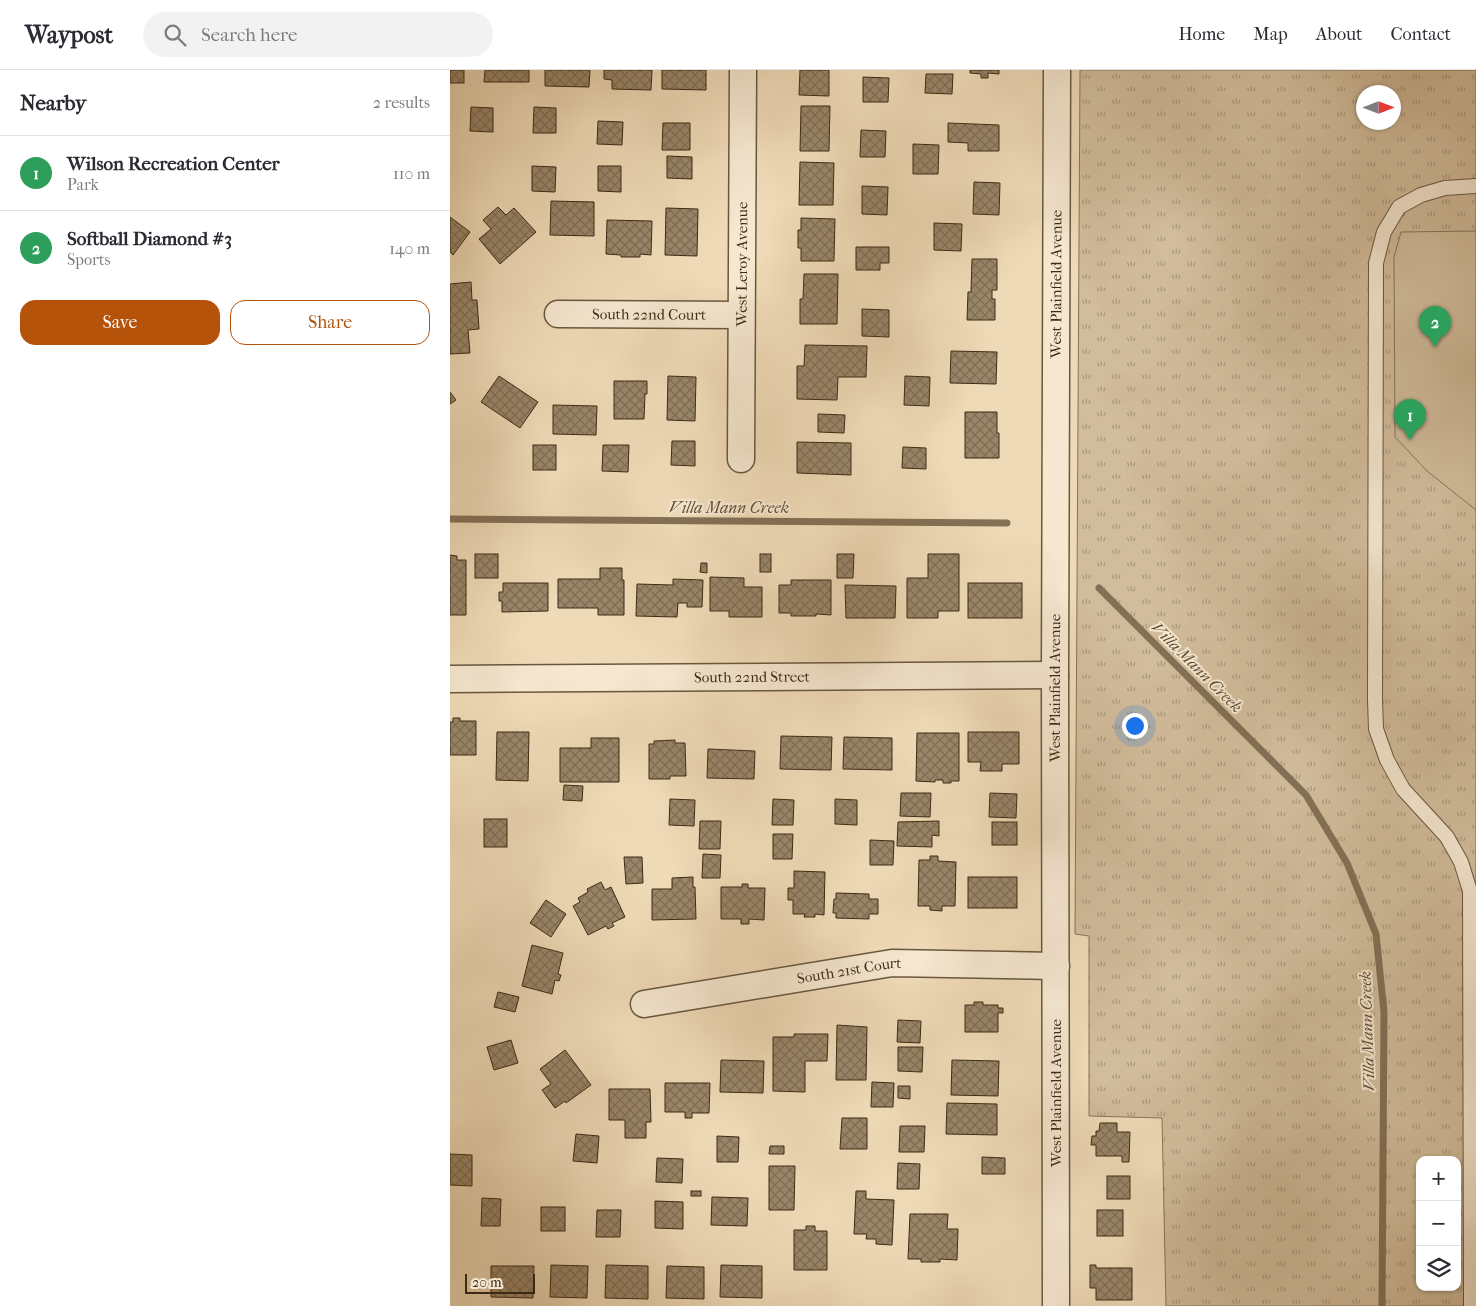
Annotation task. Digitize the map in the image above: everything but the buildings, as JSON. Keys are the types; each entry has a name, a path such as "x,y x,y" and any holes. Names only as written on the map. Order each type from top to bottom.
{"street":[{"name":"West Leroy Avenue","path":"741,459 743,70"},
{"name":"West Plainfield Avenue","path":"1056,70 1056,1306"},
{"name":"South 22nd Court","path":"558,314 741,315"},
{"name":"South 22nd Street","path":"450,679 1055,675"},
{"name":"South 21st Court","path":"644,1004 892,963 1056,966"}],"lane":[{"path":"1471,1306 1470,891 1461,862 1447,837 1403,789 1387,760 1376,729 1376,263 1384,232 1399,207 1421,195 1444,188 1476,186"}],"green space":[{"path":"1080,70 1476,70 1476,1306 1166,1306 1162,1118 1089,1116 1089,936 1075,934"},
{"path":"1476,231 1476,510 1427,471 1395,437 1394,257 1401,232"}],"waterway":[{"name":"Villa Mann Creek","path":"450,519 1007,523"},
{"name":"Villa Mann Creek","path":"1099,588 1306,795 1347,863 1376,934 1384,1012 1382,1306"}],"place":[{"name":"Softball Diamond #3","path":"1435,347"},
{"name":"Wilson Recreation Center","path":"1410,440"}]}
